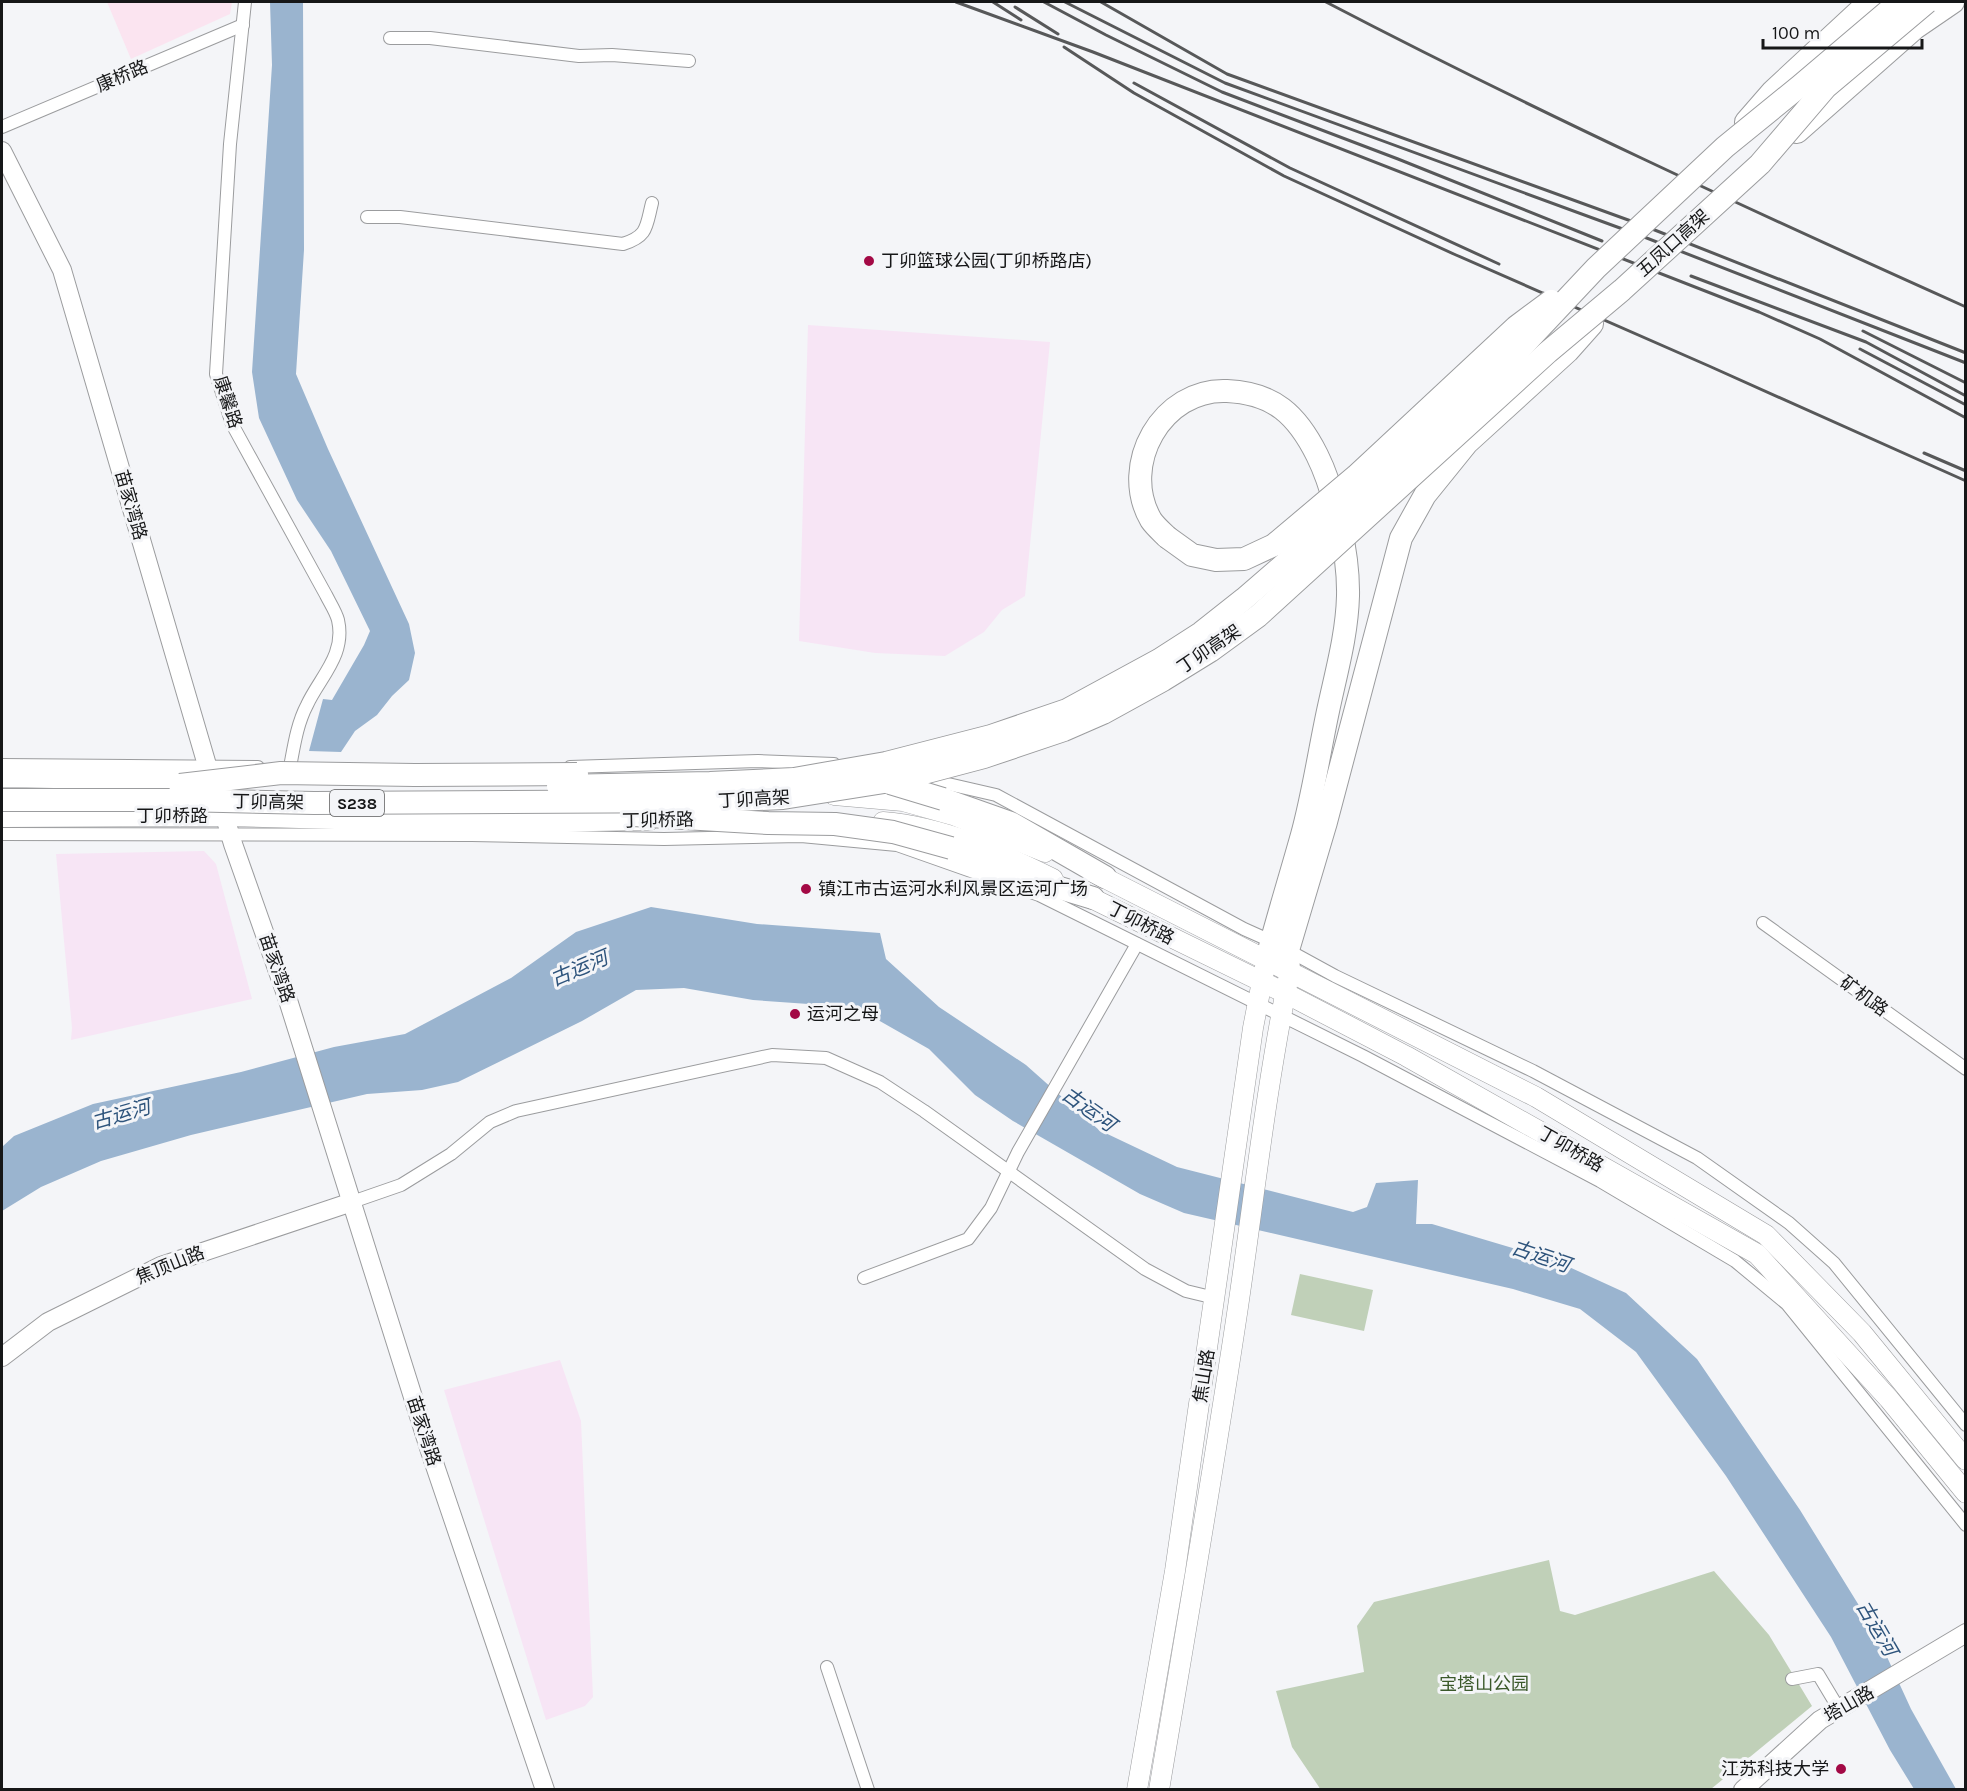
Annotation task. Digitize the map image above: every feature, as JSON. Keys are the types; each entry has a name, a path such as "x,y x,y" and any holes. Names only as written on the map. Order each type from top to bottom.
{"highway":[{"path":"1725,147 1773,91 1869,2"},
{"name":"五凤口高架","path":"1407,469 1596,268 1725,147 1899,2"},
{"name":"五凤口高架","path":"1407,469 1622,290 1760,164 1827,87 1927,2"},
{"path":"1760,164 1915,28 1953,2"},
{"path":"1287,983 1272,959 1302,834 1344,637 1348,594 1337,512 1328,480 1307,435 1291,415 1269,400 1243,392 1215,390 1191,398 1168,412 1155,428 1144,452 1141,479 1144,500 1152,521 1167,537 1192,555 1216,560 1244,559 1274,545 1356,476 1516,327 1596,268"},
{"path":"1272,959 1326,822 1401,538 1425,495 1467,443 1568,351 1622,290"},
{"name":"丁卯高架","path":"2,786 180,785 712,792 783,798 897,780 984,757 1064,730 1103,713 1210,651 1258,616 1407,469"},
{"path":"180,785 281,773 543,774 815,768 884,782 943,799 1011,823 1105,877"},
{"name":"丁卯高架","path":"2,800 314,803 712,792"},
{"path":"314,803 410,815 628,815 768,823 835,824 893,832 951,848 1011,873 1092,898"}],"main road":[{"name":"丁卯桥路","path":"2,777 158,780 210,771 441,779 812,794 903,801 953,815 1105,877 1272,959 1287,983 1406,1056 1757,1254 1890,1399 1965,1493"},
{"name":"丁卯桥路","path":"2,817 228,826 813,817 910,825 970,842 1020,862 1092,898 1272,959"},
{"name":"焦山路","path":"1137,1790 1175,1571 1257,1003 1272,959"},
{"name":"丁卯桥路","path":"1287,983 1536,1097 1766,1235 1862,1333 1965,1460"},
{"name":"焦山路","path":"1159,1790 1219,1433 1258,1155 1287,983"}],"street":[{"name":"康馨路","path":"245,2 230,144 216,374 232,424 307,559 338,621 339,642 333,664 308,703 301,719 290,767"},
{"name":"康桥路","path":"2,128 243,25"},
{"path":"390,39 430,38 579,56 612,55 689,61"},
{"name":"苗家湾路","path":"2,151 62,270 210,771 287,997 430,1451 545,1790"},
{"path":"367,217 400,217 623,244 637,240 646,230 652,203"},
{"path":"2,765 210,771 290,767 442,770 758,760 867,765 996,795 1244,929 1272,959 1335,976 1533,1071 1697,1158 1789,1223 1834,1263 1965,1425"},
{"path":"2,834 228,826 460,835 664,839 801,836 897,845 1039,895 1257,1003 1600,1180 1735,1262 1787,1304 1965,1525"},
{"name":"矿机路","path":"1763,923 1965,1069"},
{"path":"864,1278 968,1239 991,1208 1036,1121 1137,944"},
{"path":"352,1202 401,1185 451,1154 490,1122 516,1111 772,1054 826,1059 880,1082 1145,1269 1186,1291 1215,1298"},
{"name":"焦顶山路","path":"2,1357 48,1322 161,1266 352,1202"},
{"name":"塔山路","path":"1743,1790 1820,1720 1965,1633"},
{"path":"827,1667 868,1790"},
{"path":"1792,1679 1818,1674 1839,1709"}],"shaded area":[{"path":"107,2 232,2 230,14 131,59"},
{"path":"808,325 1050,342 1025,596 1002,610 984,632 945,656 875,653 799,641"},
{"path":"204,851 216,864 252,999 71,1040 72,1028 56,854"},
{"path":"560,1360 581,1421 593,1697 585,1706 546,1720 444,1390"}],"green space":[{"path":"1300,1274 1373,1290 1364,1331 1291,1315"},
{"name":"宝塔山公园","path":"1549,1560 1560,1611 1575,1615 1714,1571 1769,1635 1812,1706 1711,1789 1321,1790 1292,1747 1276,1691 1364,1672 1357,1626 1374,1602"}],"water":[{"path":"270,2 303,2 304,250 296,374 409,624 415,653 409,680 377,715 355,731 341,752 309,751 323,699 332,700 370,631 331,551 297,500 259,418 252,372 272,65"},
{"name":"古运河","path":"651,907 757,924 880,933 886,959 939,1007 1026,1065 1099,1130 1177,1167 1353,1212 1367,1207 1376,1183 1418,1180 1416,1224 1432,1224 1556,1261 1626,1293 1697,1359 1800,1510 1876,1633 1911,1709 1956,1789 1914,1789 1890,1750 1831,1637 1726,1476 1636,1352 1580,1309 1513,1289 1184,1213 1140,1194 1013,1121 975,1095 929,1049 878,1020 837,1006 753,1000 684,988 636,990 582,1021 458,1082 422,1090 367,1094 191,1135 101,1161 41,1187 2,1211 2,1147 14,1136 93,1104 241,1072 334,1047 405,1034 511,978 576,932"}],"railway":[{"path":"956,2 1093,52 1759,312 1820,339 1966,418"},
{"path":"993,2 1021,20"},
{"path":"1044,2 1222,92 1398,159 1602,241"},
{"path":"1065,2 1225,83 1639,235 1966,363"},
{"path":"1101,2 1227,74 1642,225 1966,353"},
{"path":"1326,2 1643,159 1966,307"},
{"path":"1015,7 1058,34"},
{"path":"1064,47 1134,93 1284,176 1456,255 1966,481"},
{"path":"1134,83 1290,168 1499,264"},
{"path":"1691,276 1866,342 1966,396"},
{"path":"1863,331 1966,383"},
{"path":"1860,349 1966,405"},
{"path":"1924,453 1966,471"}],"place":[{"name":"丁卯篮球公园(丁卯桥路店)","path":"869,261"},
{"name":"镇江市古运河水利风景区运河广场","path":"806,889"},
{"name":"运河之母","path":"795,1014"},
{"name":"江苏科技大学","path":"1841,1769"}]}
